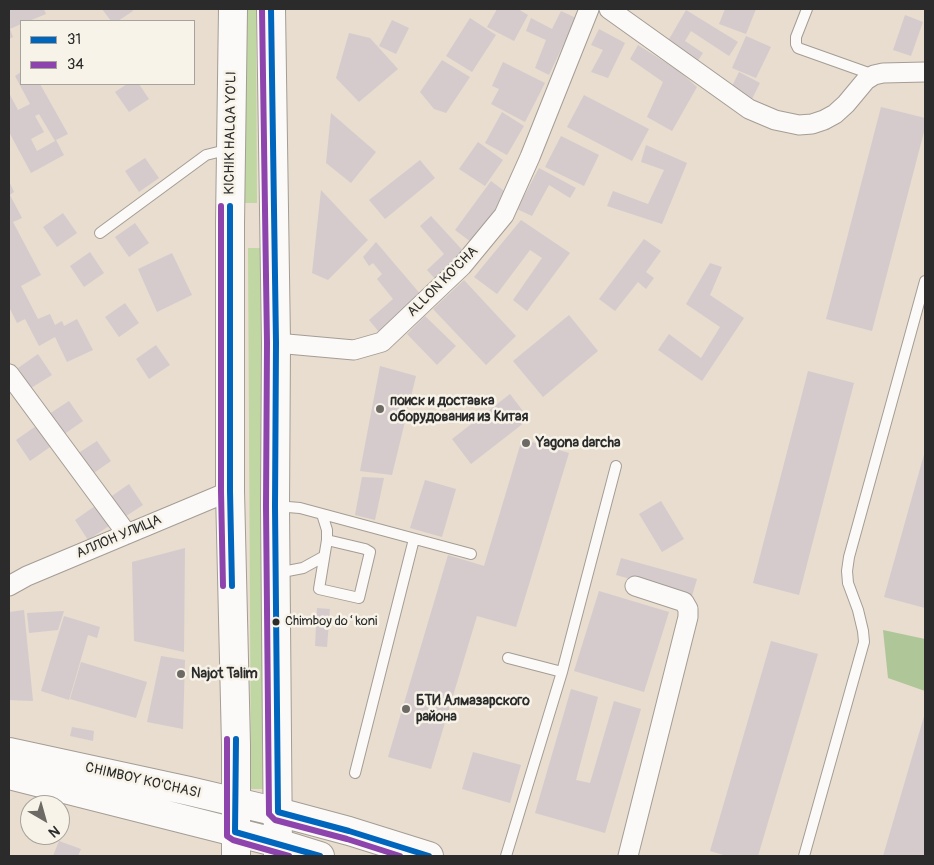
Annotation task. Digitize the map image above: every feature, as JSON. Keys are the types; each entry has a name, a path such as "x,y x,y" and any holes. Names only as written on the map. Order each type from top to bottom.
{"main road":[{"name":"KICHIK HALQA YO'LI","path":"233,9 230,223 230,491 236,745 235,844"},
{"path":"271,9 276,343 275,506 278,850"},
{"path":"230,223 273,221"},
{"name":"CHIMBOY KO'CHASI","path":"9,752 278,812 349,831 429,856"},
{"name":"CHIMBOY KO'CHASI","path":"9,775 235,844 320,856"}],"street":[{"name":"ALLON KO'CHA","path":"276,343 354,350 382,342 462,266 504,215 530,157 588,9"},
{"path":"608,9 748,109 775,120 812,124 835,114 866,80 874,75 925,72"},
{"path":"9,374 127,534"},
{"name":"АЛЛОН УЛИЦА","path":"9,586 28,576 230,491"},
{"path":"628,856 688,617 688,609 684,602 635,586"}],"lane":[{"path":"807,9 796,37 798,48 874,75"},
{"path":"100,233 206,155 231,149"},
{"path":"804,856 864,642 864,630 848,583 849,557 925,281"},
{"path":"506,856 562,672 616,466"},
{"path":"275,506 300,508 471,554"},
{"path":"322,514 327,530 327,540 319,589 358,598 361,597 370,552 365,549 327,540"},
{"path":"356,773 414,538"},
{"path":"276,573 303,568 323,557"},
{"path":"508,658 562,672"}],"green space":[{"path":"244,9 256,9 257,203 244,203"},
{"path":"248,248 261,248 264,789 251,789"},
{"path":"883,630 925,639 925,691 888,678"}],"building":[{"path":"9,9 44,9 46,14 31,20 20,20 20,24 10,29 13,37 9,39"},
{"path":"102,9 132,9 133,11 120,20 110,20"},
{"path":"497,9 518,9 528,15 514,41 487,27"},
{"path":"725,9 756,9 746,34 719,24"},
{"path":"686,10 738,42 729,56 691,31 685,41 703,53 695,65 665,46"},
{"path":"561,11 576,18 549,75 535,68 546,40 526,31 531,18 552,29"},
{"path":"905,15 923,22 911,56 893,50"},
{"path":"470,18 496,35 472,72 446,56"},
{"path":"392,20 409,28 396,54 379,46"},
{"path":"599,29 625,43 608,78 591,72 603,50 591,45"},
{"path":"349,33 370,38 398,69 359,102 336,78"},
{"path":"746,36 771,47 756,78 732,68"},
{"path":"638,45 679,71 697,87 672,131 647,117 663,82 630,59"},
{"path":"442,60 470,77 446,113 434,109 420,92"},
{"path":"503,62 545,83 525,122 491,104 499,89 492,86"},
{"path":"739,72 760,83 751,101 730,90"},
{"path":"20,73 20,85 41,85 68,134 56,140 64,155 31,173 9,132 9,93 18,110 30,104 15,76","holes":["39,114 55,141 37,151 31,139 44,132 35,116"]},
{"path":"126,85 140,85 149,99 129,112 115,92"},
{"path":"584,95 649,129 632,161 567,127"},
{"path":"881,107 925,118 925,128 872,331 826,319"},
{"path":"502,112 524,126 507,155 485,143"},
{"path":"331,113 376,152 351,183 326,163"},
{"path":"561,136 599,155 584,186 545,167"},
{"path":"478,142 503,160 485,186 459,169"},
{"path":"646,145 687,163 662,224 607,206 613,191 648,204 664,170 641,162"},
{"path":"145,158 159,178 139,192 125,171"},
{"path":"420,160 435,178 385,219 369,200"},
{"path":"539,168 576,188 570,198 549,185 532,216 517,209"},
{"path":"9,181 14,192 10,195 22,218 13,222 41,275 21,286 38,319 50,314 55,325 62,321 64,326 77,319 93,350 67,362 55,337 39,346 25,319 17,323 9,307"},
{"path":"491,181 511,196 475,245 455,230"},
{"path":"321,190 368,240 328,280 312,273"},
{"path":"63,213 77,233 57,247 43,227"},
{"path":"431,216 466,254 438,282 427,270 444,254 420,226"},
{"path":"521,220 570,253 527,311 513,300 542,258 530,250 497,294 474,277"},
{"path":"135,223 149,243 129,257 115,237"},
{"path":"644,239 661,251 646,272 654,278 646,289 638,282 615,311 599,299"},
{"path":"376,242 422,296 379,332 369,320 393,299 377,279 382,274 373,263 369,266 363,257"},
{"path":"90,252 104,273 84,287 70,266"},
{"path":"172,253 192,295 157,312 138,269"},
{"path":"710,263 722,267 710,295 744,318 702,381 658,350 669,334 701,358 720,327 686,304"},
{"path":"464,280 516,336 486,365 433,309"},
{"path":"125,303 139,323 119,337 105,317"},
{"path":"569,315 598,351 543,397 513,361"},
{"path":"425,316 456,346 437,365 407,334"},
{"path":"156,345 170,365 149,379 136,359"},
{"path":"38,354 52,375 31,388 18,368"},
{"path":"380,366 416,376 392,475 360,471"},
{"path":"808,371 854,383 799,595 753,583"},
{"path":"510,394 529,419 471,464 452,439"},
{"path":"69,401 83,421 63,435 49,414"},
{"path":"36,426 50,447 30,461 16,440"},
{"path":"522,439 569,453 516,627 477,616 431,769 388,757 448,555 484,566"},
{"path":"97,441 111,461 91,475 77,454"},
{"path":"925,451 925,608 884,597"},
{"path":"362,477 384,478 375,520 355,515"},
{"path":"425,480 456,489 442,537 410,528"},
{"path":"129,484 143,505 123,518 109,498"},
{"path":"661,501 684,539 662,552 639,514"},
{"path":"95,506 109,526 88,540 75,520"},
{"path":"185,548 184,652 134,641 132,562"},
{"path":"621,558 697,579 692,596 616,575"},
{"path":"599,591 669,612 644,692 574,671"},
{"name":"Chimboy doʻkoni","path":"317,608 330,609 327,647 315,646"},
{"path":"24,610 33,701 9,700 9,612"},
{"path":"64,611 58,630 29,633 27,613"},
{"path":"64,616 100,627 97,638 88,635 69,700 41,691"},
{"path":"771,641 818,654 758,856 727,856 710,851"},
{"path":"161,656 185,660 183,729 147,722"},
{"path":"81,662 147,682 136,718 70,699"},
{"path":"571,689 598,697 576,780 590,783 614,701 641,709 605,833 535,813"},
{"path":"925,713 925,856 883,856"},
{"path":"72,727 94,731 93,741 70,736"},
{"path":"473,752 521,765 510,803 462,789"},
{"path":"57,845 70,845 81,849 78,856 53,856"}],"transit line":[{"name":"34","path":"262,9 267,343 266,506 269,814 275,820 347,839 400,856"},
{"name":"31","path":"271,9 276,343 275,506 278,812 349,831 429,856"},
{"name":"34","path":"221,206 223,586"},
{"name":"31","path":"230,206 232,586"},
{"name":"34","path":"227,739 227,836 233,840 289,856"},
{"name":"31","path":"236,739 235,832 320,856"}],"place":[{"name":"поиск и доставка оборудования из Китая","path":"380,409"},
{"name":"Yagona darcha","path":"526,443"},
{"name":"Chimboy doʻkoni","path":"276,622"},
{"name":"Najot Talim","path":"181,674"},
{"name":"БТИ Алмазарского района","path":"406,709"}]}
